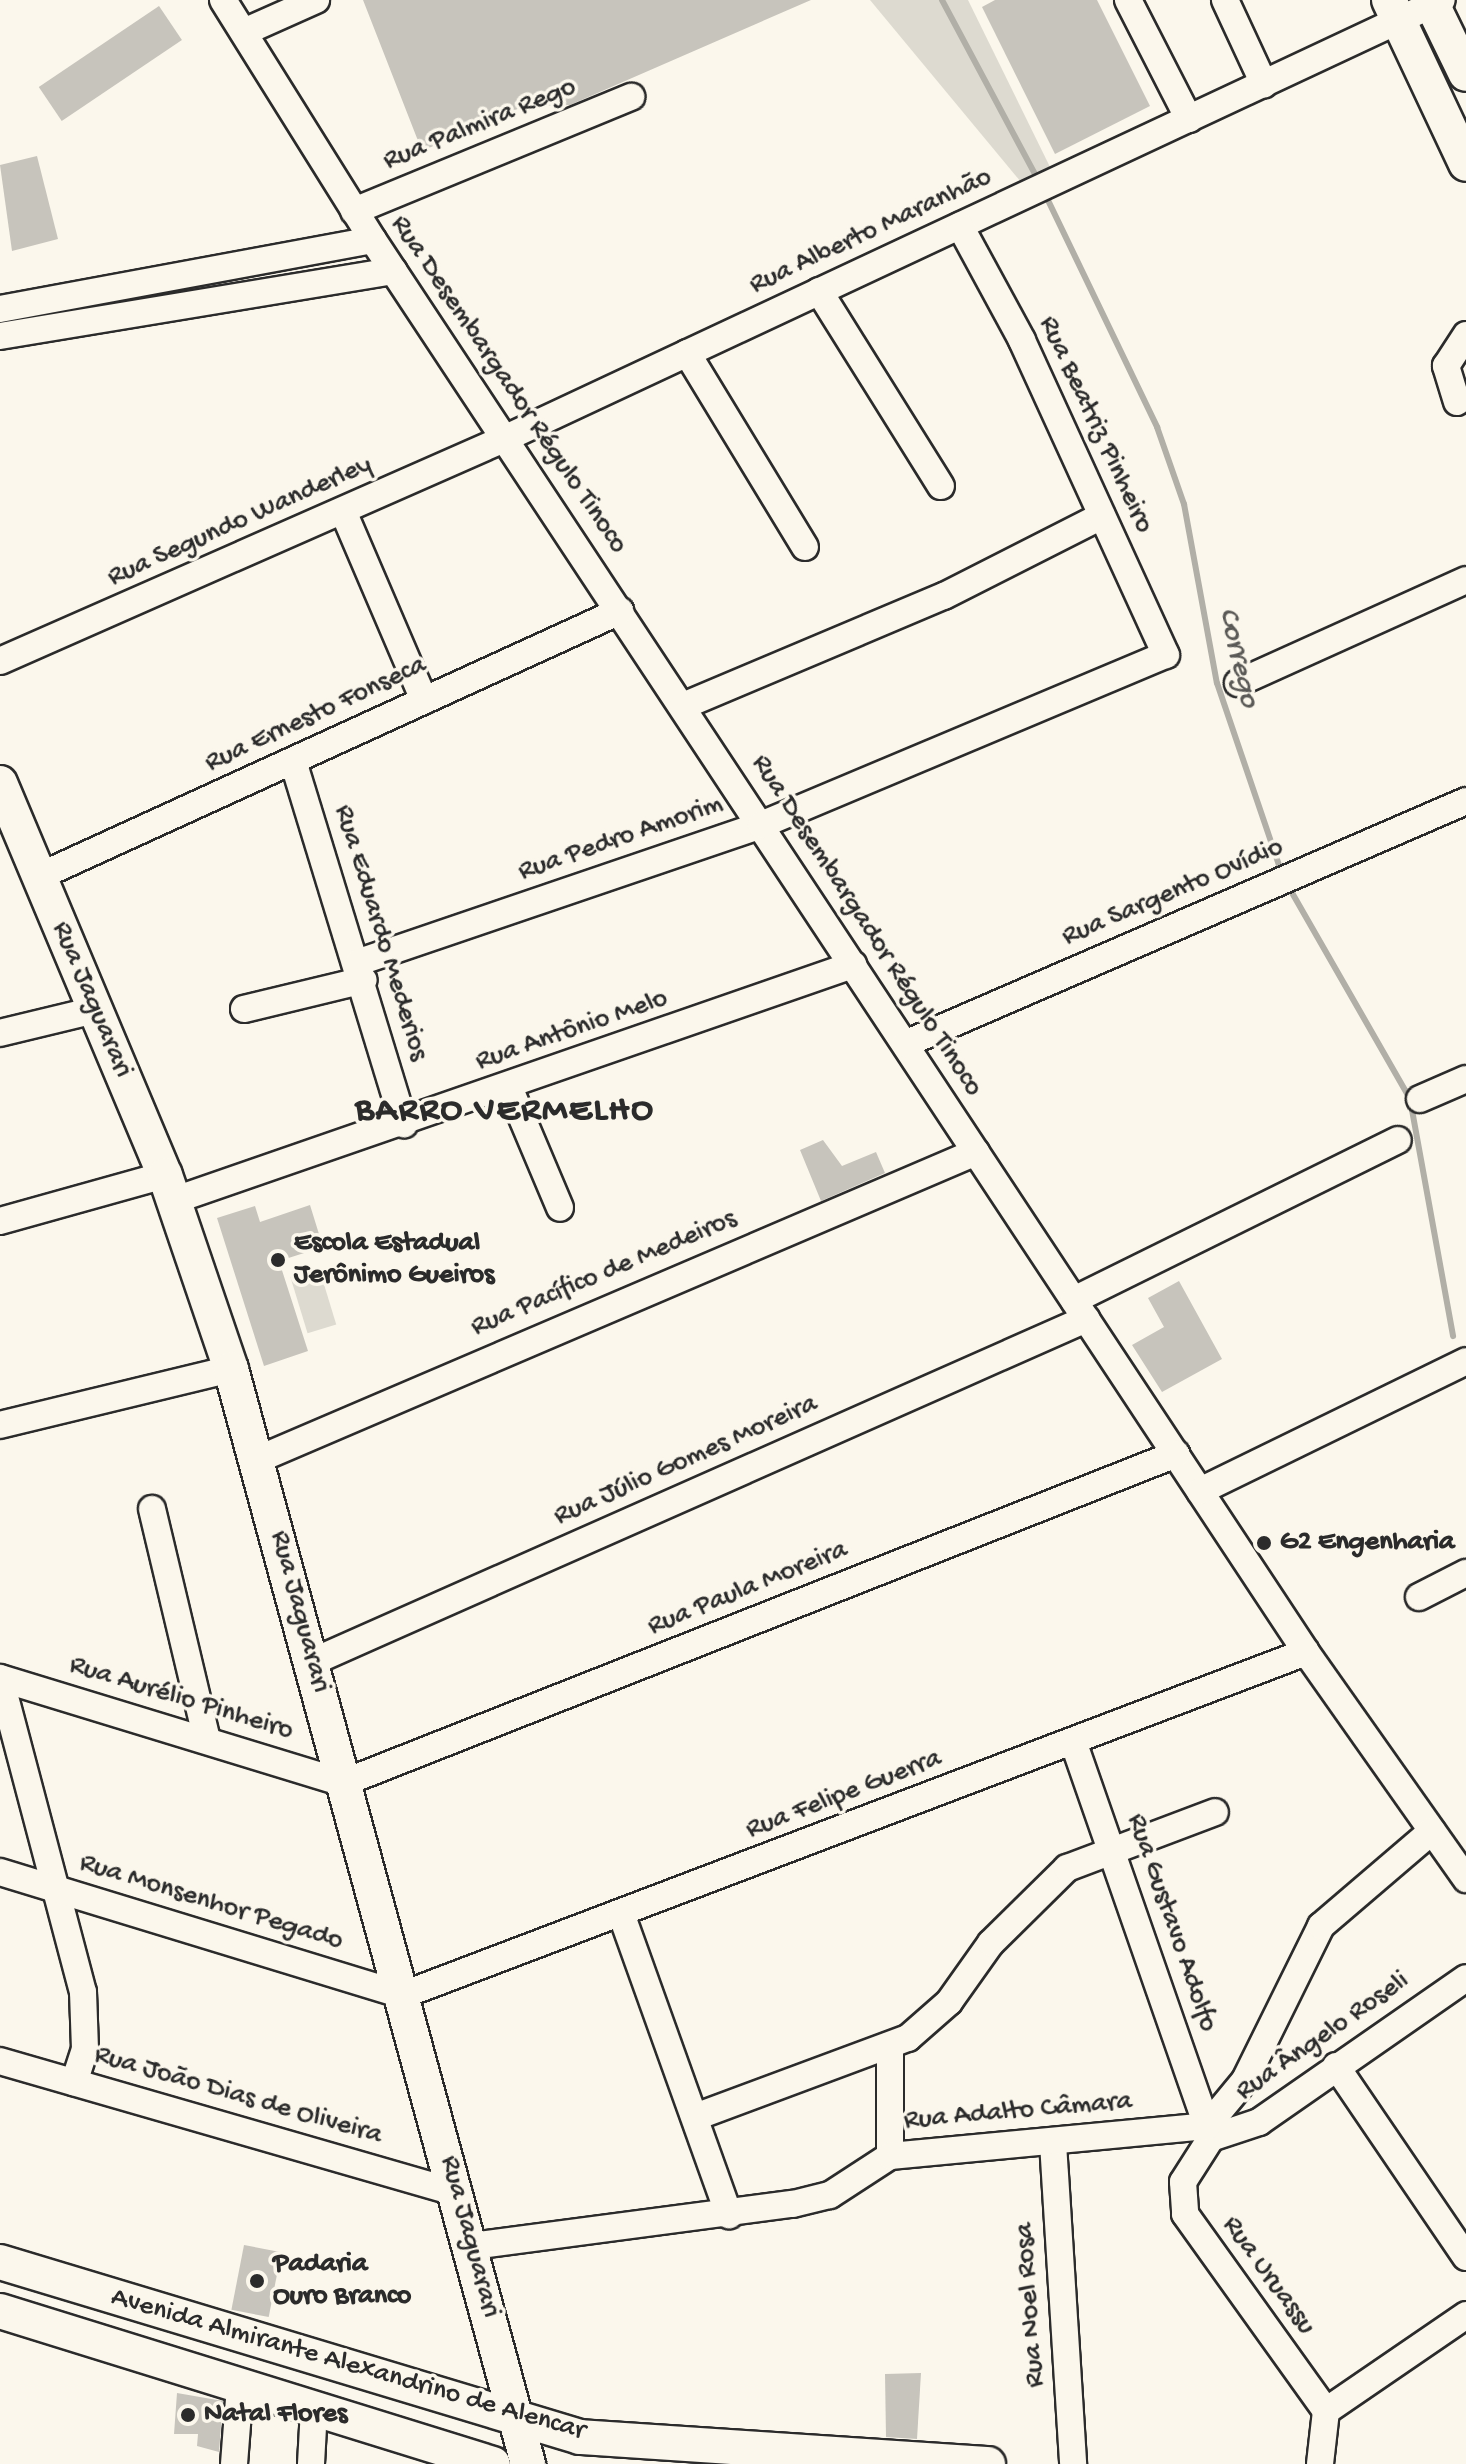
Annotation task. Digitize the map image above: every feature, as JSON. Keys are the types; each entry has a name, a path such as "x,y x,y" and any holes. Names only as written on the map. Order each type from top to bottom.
{"main road":[{"path":"1435,2 1466,74"},
{"path":"1394,10 1466,164"},
{"name":"Rua Jaguarari","path":"0,783 7,818 40,876 170,1188 231,1369 259,1459 343,1783 458,2193 511,2419 528,2464"},
{"name":"Avenida Almirante Alexandrino de Alencar","path":"0,2262 511,2419 589,2451 988,2464"},
{"path":"96,2341 109,2295"},
{"path":"141,2355 154,2309"},
{"name":"Avenida Almirante Alexandrino de Alencar","path":"0,2311 493,2464"}],"street":[{"name":"Rua Desembargador Régulo Tinoco","path":"223,0 373,240 1306,1652 1466,1879"},
{"path":"244,32 316,0"},
{"path":"1128,0 1189,119"},
{"path":"1225,0 1264,84"},
{"name":"Rua Alberto Maranhão","path":"506,438 1264,84 1394,10 1435,2"},
{"name":"Rua Palmira Rego","path":"354,211 631,97"},
{"name":"Rua Beatriz Pinheiro","path":"960,226 1022,340 1166,655"},
{"path":"2,323 225,265 373,240"},
{"path":"225,265 231,293"},
{"path":"2,323 394,271"},
{"path":"819,291 941,486"},
{"path":"1457,402 1446,366 1466,335"},
{"path":"687,353 805,547"},
{"name":"Rua Segundo Wanderley","path":"0,661 506,438"},
{"path":"343,511 424,700"},
{"path":"683,706 944,596 1102,516"},
{"path":"1238,683 1466,580"},
{"name":"Rua Ernesto Fonseca","path":"40,876 620,611"},
{"name":"Rua Pedro Amorim","path":"244,1009 361,971 761,825 1166,655"},
{"name":"Rua Eduardo Mederios","path":"293,761 361,971 404,1124"},
{"name":"Rua Sargento Ovídio","path":"905,1044 1466,801"},
{"name":"Rua Antônio Melo","path":"0,1221 170,1188 404,1124 853,965"},
{"path":"0,1033 95,1010"},
{"path":"1420,1099 1466,1079"},
{"path":"509,1087 560,1208"},
{"name":"Rua Júlio Gomes Moreira","path":"312,1662 1080,1309 1398,1140"},
{"name":"Rua Pacífico de Medeiros","path":"259,1459 976,1152"},
{"path":"1200,1491 1466,1361"},
{"path":"0,1425 231,1369"},
{"name":"Rua Paula Moreira","path":"343,1783 1176,1454"},
{"path":"152,1509 207,1739"},
{"path":"1419,1597 1466,1573"},
{"name":"Rua Felipe Guerra","path":"403,1995 622,1916 1306,1652"},
{"path":"0,1678 87,2021 74,2082"},
{"name":"Rua Aurélio Pinheiro","path":"0,1678 343,1783"},
{"name":"Rua Gustavo Adolfo","path":"1073,1741 1209,2132"},
{"path":"698,2116 890,2048 949,2002 991,1943 1048,1883 1111,1848 1215,1812"},
{"path":"1209,2132 1245,2080 1321,1926 1432,1831"},
{"name":"Rua Monsenhor Pegado","path":"0,1872 403,1995"},
{"path":"622,1916 698,2116 729,2215"},
{"name":"Rua Ângelo Roseli","path":"1209,2132 1246,2129 1466,1978"},
{"path":"890,2048 890,2156"},
{"name":"Rua João Dias de Oliveira","path":"0,2061 458,2193"},
{"path":"1336,2066 1466,2257"},
{"name":"Rua Adalto Câmara","path":"472,2246 729,2215 830,2195 890,2156 1209,2132"},
{"name":"Rua Uruassu","path":"1209,2132 1183,2182 1185,2214 1326,2411"},
{"name":"Rua Noel Rosa","path":"1053,2143 1073,2464"},
{"path":"1320,2464 1326,2411 1466,2315"},
{"path":"234,2464 240,2386"},
{"path":"311,2464 314,2409"}],"shaded area":[{"path":"870,0 968,0 1050,167 1021,182"},
{"path":"319,1268 336,1324 308,1333 290,1277"}],"building":[{"path":"363,0 811,0 570,105 522,107 422,151"},
{"path":"995,0 1097,0 1150,106 1055,154 982,7"},
{"path":"159,6 182,40 62,121 39,87"},
{"path":"37,156 58,239 12,251 0,165"},
{"path":"823,1140 842,1166 876,1152 885,1173 821,1201 800,1150"},
{"name":"Escola Estadual Jerônimo Gueiros","path":"310,1205 323,1247 279,1261 308,1351 264,1366 217,1218 255,1206 260,1222"},
{"path":"1179,1281 1222,1359 1162,1392 1132,1345 1164,1327 1148,1298"},
{"name":"Padaria Ouro Branco","path":"244,2245 281,2252 269,2317 231,2310"},
{"path":"921,2373 917,2439 886,2437 885,2374"},
{"path":"177,2393 223,2401 219,2452 197,2446 198,2434 174,2434"}],"waterway":[{"name":"Corrego","path":"942,0 1038,180"},
{"name":"Corrego","path":"1045,194 1157,427 1184,504 1217,683 1282,874"},
{"name":"Corrego","path":"1287,884 1410,1099 1453,1336"}],"place":[{"name":"Escola Estadual Jerônimo Gueiros","path":"278,1260"},
{"name":"G2 Engenharia","path":"1264,1543"},
{"name":"Padaria Ouro Branco","path":"257,2281"},
{"name":"Natal Flores","path":"188,2415"}],"district":[{"name":"BARRO VERMELHO","path":"505,1112"}]}
